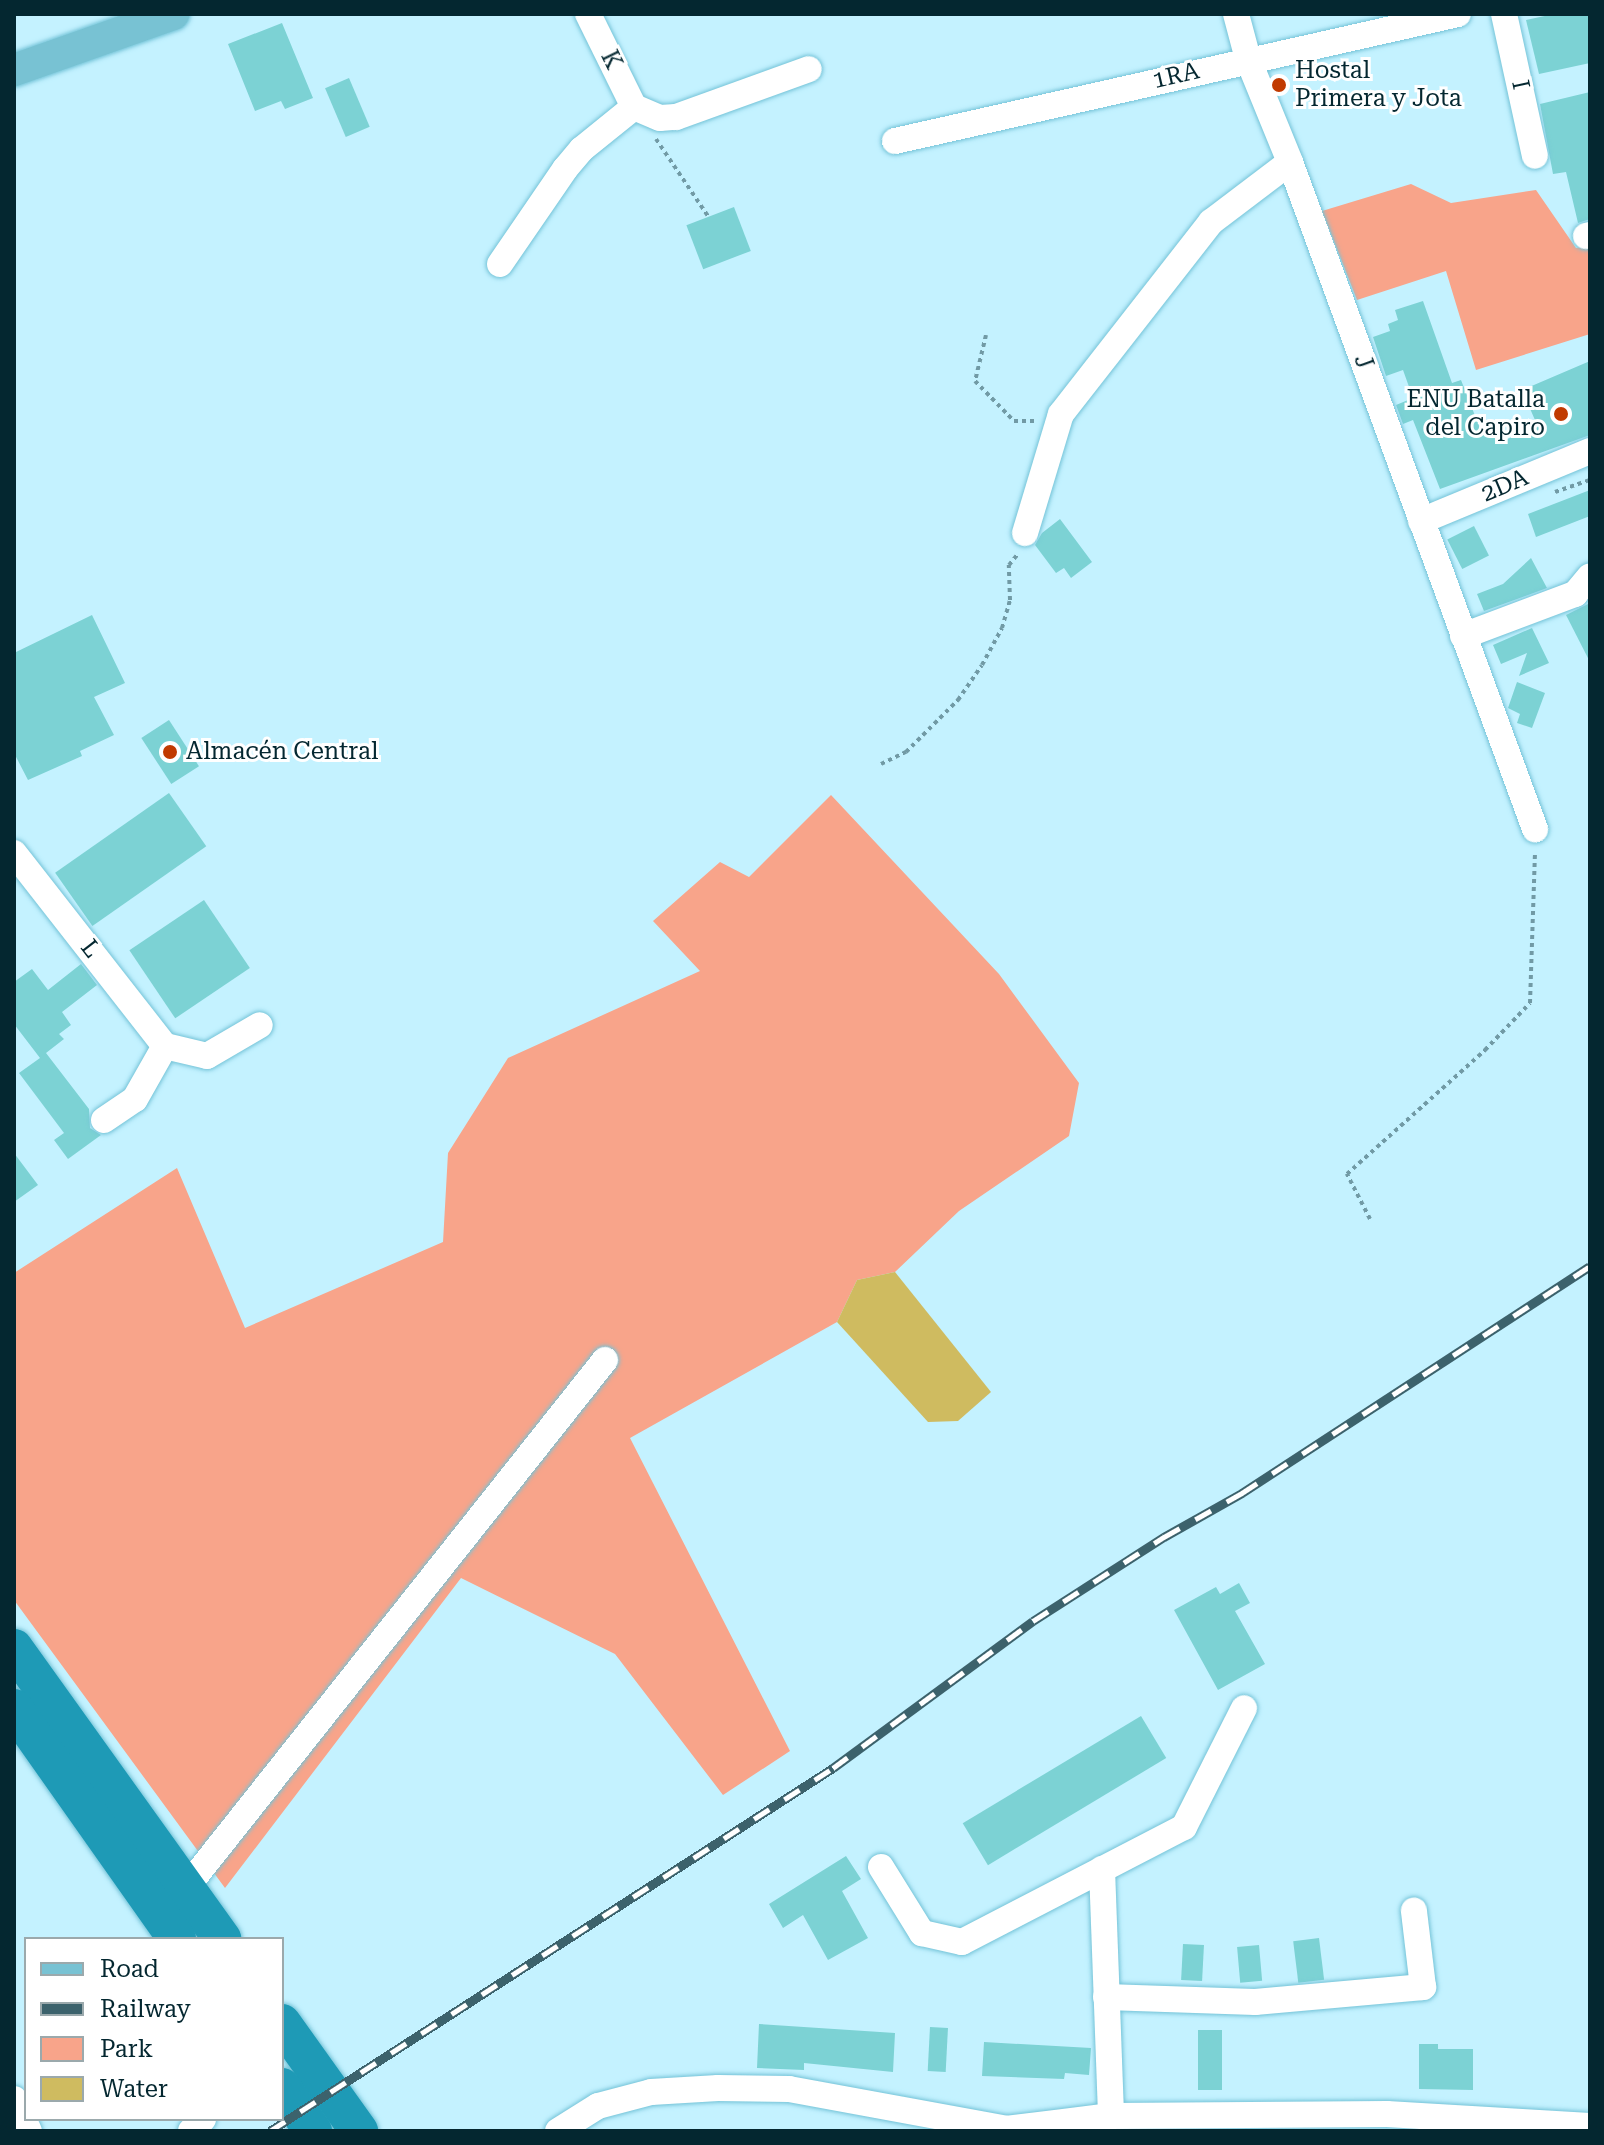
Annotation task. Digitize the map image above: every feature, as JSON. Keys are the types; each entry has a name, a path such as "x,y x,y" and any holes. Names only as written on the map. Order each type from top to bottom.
{"highway":[{"path":"14,1648 220,1937"},
{"path":"14,1708 176,1937"},
{"path":"284,2026 359,2131"},
{"path":"284,2090 313,2131"}],"main road":[{"path":"14,70 173,14"}],"street":[{"name":"K","path":"588,14 634,107"},
{"name":"J","path":"1236,14 1248,59 1290,162 1535,829"},
{"name":"1RA","path":"895,141 1458,14"},
{"name":"I","path":"1504,14 1535,156"},
{"path":"500,264 582,149 634,107 660,118 676,117 809,69"},
{"path":"1025,533 1061,414 1211,222 1290,162"},
{"name":"2DA","path":"1421,521 1590,451"},
{"path":"1463,636 1575,594 1590,576"},
{"name":"L","path":"14,853 165,1046"},
{"path":"104,1120 135,1099 165,1046 207,1056 260,1025"},
{"path":"186,1888 605,1360"},
{"path":"881,1867 922,1933 962,1942 1184,1827 1244,1708"},
{"path":"1102,1869 1111,2116"},
{"path":"1106,1997 1255,2002 1423,1987 1414,1911"},
{"path":"558,2131 598,2106 651,2092 718,2088 789,2089 1006,2129 1111,2116 1387,2114 1590,2126"},
{"path":"14,2099 24,2120"}],"path":[{"path":"634,107 708,216"},
{"path":"986,335 975,381 1014,421 1030,423 1061,414"},
{"path":"1546,495 1590,480"},
{"path":"881,764 906,752 958,700 982,665 1002,628 1010,600 1009,565 1024,547 1025,533"},
{"path":"1370,1219 1347,1174 1485,1050 1530,1003 1535,829"}],"green space":[{"path":"1411,184 1451,203 1536,190 1576,248 1590,246 1590,334 1476,370 1446,271 1357,300 1322,211"},
{"path":"831,795 999,974 1079,1083 1069,1136 959,1211 895,1272 857,1280 837,1322 630,1438 790,1751 723,1795 615,1654 461,1578 225,1888 14,1600 14,1273 177,1168 245,1328 443,1242 448,1153 508,1058 700,971 653,921 720,862 749,877"}],"water":[{"path":"895,1272 991,1392 958,1421 928,1422 837,1322 857,1280"}],"building":[{"path":"1554,14 1590,14 1590,63 1539,74 1526,20"},
{"path":"282,23 313,98 285,109 281,101 255,111 228,44"},
{"path":"349,78 370,127 346,137 325,88"},
{"path":"1590,92 1590,219 1578,223 1566,172 1553,174 1540,104"},
{"path":"734,207 751,251 703,269 686,225"},
{"path":"1423,301 1452,383 1461,380 1481,431 1491,427 1497,443 1538,427 1522,390 1590,361 1590,435 1440,489 1413,420 1403,424 1396,405 1413,398 1403,370 1386,376 1373,337 1390,331 1388,324 1398,320 1395,310"},
{"path":"1590,490 1590,516 1536,537 1528,514"},
{"path":"1060,519 1092,562 1071,578 1064,568 1056,573 1035,545 1042,533"},
{"path":"1474,526 1489,555 1462,569 1447,540"},
{"path":"1531,558 1547,588 1484,611 1477,594 1503,584"},
{"path":"1590,603 1590,662 1566,615"},
{"path":"92,615 125,683 94,697 114,735 80,751 82,756 28,780 14,753 14,653"},
{"path":"1532,628 1549,663 1519,676 1527,653 1501,664 1493,645"},
{"path":"1517,682 1545,693 1532,728 1517,723 1520,714 1508,708"},
{"name":"Almacén Central","path":"169,720 199,766 171,784 141,738"},
{"path":"169,793 206,846 92,926 55,873"},
{"path":"204,900 250,968 175,1018 129,950"},
{"path":"81,964 97,985 62,1012 71,1025 59,1034 64,1039 46,1053 89,1109 90,1128 101,1135 68,1159 54,1140 64,1133 19,1073 40,1058 14,1024 14,982 32,969 48,990"},
{"path":"14,1153 38,1185 14,1202"},
{"path":"1239,1583 1250,1603 1235,1611 1265,1664 1218,1690 1174,1610 1216,1587 1220,1594"},
{"path":"1141,1716 1166,1758 988,1865 963,1823"},
{"path":"846,1856 861,1879 842,1891 868,1938 828,1960 803,1915 783,1928 769,1904"},
{"path":"1319,1938 1324,1980 1298,1983 1293,1941"},
{"path":"1183,1944 1204,1945 1202,1981 1181,1980"},
{"path":"1259,1945 1262,1981 1240,1983 1237,1947"},
{"path":"759,2024 895,2033 893,2072 804,2063 804,2070 757,2068"},
{"path":"930,2027 948,2028 946,2072 928,2071"},
{"path":"1198,2030 1222,2030 1222,2090 1198,2090"},
{"path":"984,2042 1091,2048 1089,2075 1065,2073 1064,2079 982,2076"},
{"path":"1419,2044 1438,2044 1438,2049 1473,2049 1473,2090 1419,2089"}],"railway":[{"path":"270,2131 833,1768 1033,1621 1164,1537 1242,1493 1590,1266"}],"place":[{"name":"Hostal Primera y Jota","path":"1279,85"},
{"name":"ENU Batalla del Capiro","path":"1561,414"},
{"name":"Almacén Central","path":"170,752"}]}
